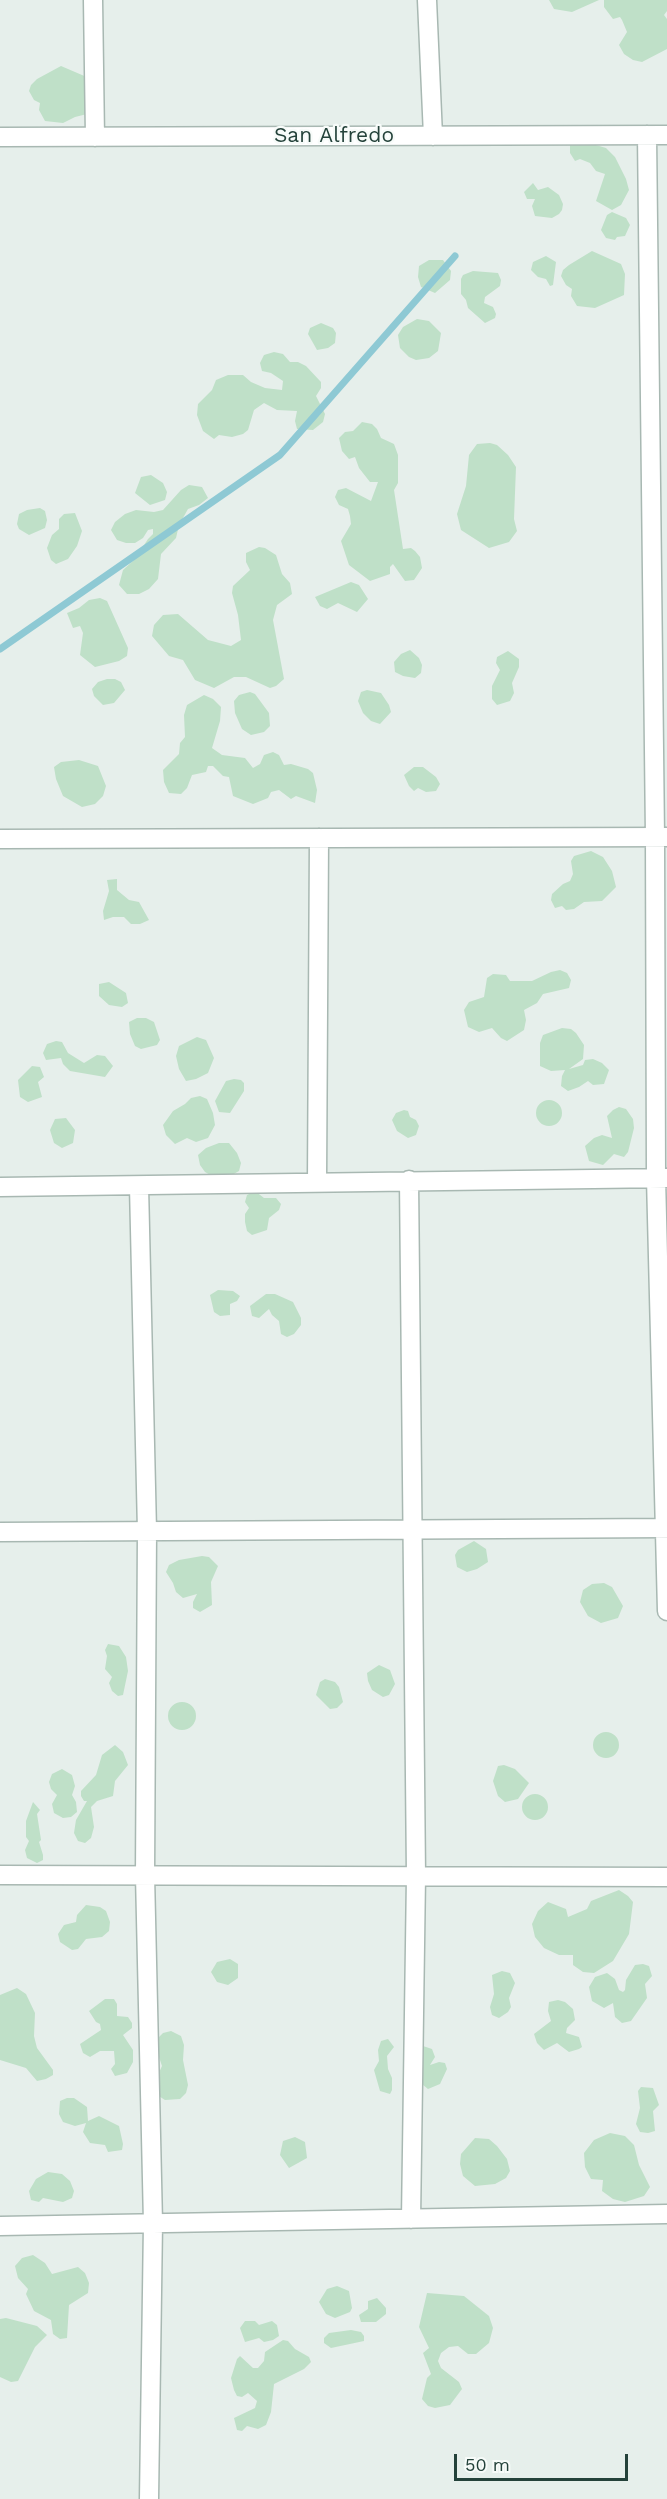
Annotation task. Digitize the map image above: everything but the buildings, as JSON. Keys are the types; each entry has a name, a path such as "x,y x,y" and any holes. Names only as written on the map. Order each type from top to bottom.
{"street":[{"path":"93,0 95,137"},
{"path":"427,0 433,136"},
{"path":"647,135 659,479 662,1178 667,1611"},
{"name":"San Alfredo","path":"0,137 667,135"},
{"path":"0,839 661,837"},
{"path":"317,1182 319,838"},
{"path":"0,1186 662,1178"},
{"path":"409,1180 416,1876 411,2219"},
{"path":"139,1186 147,1531 145,1875 153,2223 148,2499"},
{"path":"0,1532 666,1528"},
{"path":"0,1875 667,1877"},
{"path":"0,2226 667,2214"}],"green space":[{"path":"549,0 599,0 572,12 554,9"},
{"path":"604,0 667,0 667,11 664,15 667,19 667,49 642,62 633,60 624,54 619,45 627,32 620,17 613,19 604,7"},
{"path":"61,66 89,78 87,114 63,123 45,121 39,110 40,103 34,100 29,91 37,79"},
{"path":"586,142 606,148 615,157 626,179 629,190 621,205 612,210 596,201 605,174 596,171 590,163 580,159 575,161 570,153 570,145"},
{"path":"533,183 538,190 548,187 559,195 563,204 559,214 552,218 535,216 532,206 535,199 527,199 524,192"},
{"path":"612,212 626,218 630,225 625,236 617,237 615,240 606,238 601,230 607,215"},
{"path":"592,251 621,264 625,274 624,295 595,308 577,306 571,296 572,289 566,285 561,276 563,270 569,265"},
{"path":"546,256 556,262 553,285 550,286 546,279 538,277 531,270 533,262"},
{"path":"429,260 443,260 451,271 450,280 435,293 421,287 418,277 419,266"},
{"path":"473,271 498,273 501,280 500,286 485,297 484,303 493,307 496,314 495,318 485,323 468,308 461,294 463,275"},
{"path":"417,319 429,321 441,333 438,351 429,358 416,360 400,348 398,335 403,327"},
{"path":"321,323 333,328 336,333 335,343 328,348 317,350 308,334 310,328"},
{"path":"274,352 283,354 290,362 298,362 306,366 321,382 321,388 316,396 325,414 323,422 313,430 297,429 295,421 297,411 277,410 264,403 254,410 248,430 243,434 232,437 219,435 214,439 203,431 197,415 198,404 212,390 216,380 228,375 243,375 251,382 265,388 282,390 283,381 271,373 262,371 260,363 264,355"},
{"path":"362,422 372,424 381,438 394,444 398,455 398,483 394,490 403,549 411,548 415,551 420,557 422,568 414,580 405,581 393,564 390,567 390,574 370,581 349,565 341,541 351,524 348,509 339,505 335,497 338,490 346,488 371,501 378,482 370,482 359,468 355,457 349,459 342,451 339,438 345,432 353,431"},
{"path":"477,444 497,445 508,455 516,467 514,519 517,531 509,542 489,548 461,530 457,514 466,486 469,455"},
{"path":"151,475 163,483 167,492 165,500 150,505 135,493 141,477"},
{"path":"189,485 202,487 208,498 188,509 179,525 176,538 161,554 158,579 149,589 139,594 127,594 119,585 123,570 135,559 153,534 153,529 148,530 143,538 135,543 126,543 117,540 111,530 115,522 125,514 136,510 154,512 163,510 181,490"},
{"path":"40,508 45,511 47,520 45,528 29,535 19,529 17,524 19,514"},
{"path":"75,513 82,531 77,546 68,559 56,564 51,560 47,548 52,535 59,529 59,519 64,514"},
{"path":"259,547 276,555 282,574 290,583 292,594 277,605 273,620 284,679 270,688 246,677 234,677 214,688 195,680 183,660 169,656 152,636 154,625 163,615 178,614 208,640 231,646 241,640 232,593 233,586 250,570 246,562 246,553"},
{"path":"351,582 359,585 368,599 357,612 338,603 327,609 320,606 315,597"},
{"path":"100,598 107,601 128,648 127,656 119,661 95,667 80,655 83,633 80,626 73,628 67,613 79,608 89,600"},
{"path":"410,650 419,658 422,665 421,673 415,678 395,672 394,662 401,654"},
{"path":"508,651 519,659 519,667 512,683 514,693 510,701 497,705 492,699 492,686 500,670 496,663 497,657"},
{"path":"107,679 121,682 125,690 114,703 103,705 94,696 92,689 98,682"},
{"path":"367,690 381,693 389,705 391,712 380,724 371,721 363,713 358,701 361,692"},
{"path":"250,692 255,694 269,713 270,726 264,732 251,735 242,729 235,713 234,701 239,695"},
{"path":"204,695 213,699 221,707 220,721 212,748 222,755 245,758 253,768 260,764 264,755 273,752 279,755 284,765 291,764 308,769 313,773 317,790 315,803 296,796 291,799 279,790 271,792 268,798 253,804 233,796 229,777 223,776 213,766 208,766 206,772 192,775 187,788 181,794 169,793 164,782 163,770 179,754 180,743 185,737 184,715 187,705"},
{"path":"79,760 98,766 106,786 103,796 95,804 82,807 63,796 54,767 61,762"},
{"path":"414,767 423,767 436,777 440,784 436,791 426,792 418,788 414,791 409,786 404,775"},
{"path":"591,851 603,857 612,871 616,887 602,901 584,902 574,909 566,910 562,906 555,908 551,900 552,894 570,881 573,874 571,861 574,856"},
{"path":"117,879 117,890 129,900 139,902 149,920 140,924 131,924 124,917 104,920 103,911 109,891 107,880"},
{"path":"560,970 567,973 571,980 569,988 543,994 537,1003 524,1010 526,1020 524,1030 507,1041 492,1028 479,1032 468,1027 464,1010 469,1002 484,997 487,978 493,974 506,975 510,981 532,981"},
{"path":"109,982 126,993 128,1003 122,1007 109,1005 99,996 99,984"},
{"path":"137,1018 146,1018 154,1022 160,1040 157,1045 141,1049 135,1046 130,1034 129,1022"},
{"path":"562,1028 571,1029 584,1045 583,1059 569,1069 583,1065 585,1060 593,1059 602,1063 609,1070 604,1084 593,1085 588,1081 568,1091 561,1086 565,1070 551,1071 540,1066 540,1043 543,1035"},
{"path":"197,1037 206,1040 214,1058 208,1073 186,1081 179,1069 176,1056 179,1046"},
{"path":"62,1042 68,1053 84,1063 97,1055 105,1056 113,1066 105,1077 70,1071 61,1058 46,1060 43,1053 47,1044"},
{"path":"32,1066 40,1067 44,1077 38,1082 42,1097 28,1102 20,1097 18,1080"},
{"path":"234,1079 244,1083 244,1091 230,1113 219,1112 215,1101 226,1081"},
{"path":"200,1096 207,1099 215,1125 208,1138 196,1142 187,1138 175,1144 166,1135 163,1125 173,1111 191,1098"},
{"path":"549,1100 558,1104 562,1113 558,1122 549,1126 540,1122 536,1113 540,1104"},
{"path":"619,1107 626,1109 633,1119 634,1128 628,1152 624,1157 614,1154 603,1165 589,1161 585,1146 594,1138 602,1135 612,1138 607,1116"},
{"path":"408,1111 410,1117 416,1120 419,1126 416,1135 408,1138 397,1131 392,1120 396,1113"},
{"path":"66,1118 75,1130 73,1143 62,1148 54,1143 50,1130 55,1119"},
{"path":"219,1143 229,1143 237,1153 241,1163 239,1171 232,1175 214,1177 205,1172 200,1165 198,1155 206,1148"},
{"path":"255,1191 264,1198 276,1198 281,1204 279,1210 269,1218 267,1230 252,1235 247,1231 245,1222 245,1214 249,1208 245,1202 247,1195"},
{"path":"218,1290 233,1291 240,1296 237,1301 230,1304 230,1315 220,1316 214,1312 210,1295"},
{"path":"266,1294 275,1294 293,1302 301,1318 301,1325 294,1334 287,1337 281,1334 279,1321 269,1309 259,1318 252,1316 250,1306"},
{"path":"474,1541 486,1549 488,1562 467,1572 457,1567 455,1555 458,1550"},
{"path":"209,1557 218,1566 211,1582 212,1605 200,1612 193,1608 197,1594 183,1598 176,1592 166,1572 169,1565 179,1560"},
{"path":"604,1583 612,1587 623,1606 618,1618 601,1623 588,1616 580,1602 583,1590 592,1584"},
{"path":"108,1644 119,1646 126,1657 128,1671 123,1695 118,1696 112,1691 109,1683 112,1677 105,1669 107,1656 105,1650"},
{"path":"379,1665 390,1670 395,1684 389,1695 383,1697 372,1690 367,1673"},
{"path":"325,1679 335,1682 339,1687 343,1702 337,1708 330,1709 316,1695 320,1682"},
{"path":"182,1702 192,1706 196,1716 192,1726 182,1730 172,1726 168,1716 172,1706"},
{"path":"606,1732 615,1736 619,1745 615,1754 606,1758 597,1754 593,1745 597,1736"},
{"path":"115,1745 123,1752 128,1765 115,1781 113,1796 97,1801 91,1807 94,1827 91,1838 85,1843 78,1841 74,1833 76,1820 87,1801 84,1801 81,1796 81,1791 96,1775 102,1755"},
{"path":"504,1765 515,1769 529,1783 518,1799 505,1802 498,1796 493,1781 498,1766"},
{"path":"62,1769 72,1775 75,1786 72,1795 76,1802 77,1812 71,1817 63,1818 54,1813 52,1804 57,1795 51,1789 49,1782 52,1774"},
{"path":"535,1794 544,1798 548,1807 544,1816 535,1820 526,1816 522,1807 526,1798"},
{"path":"33,1802 40,1810 37,1814 41,1840 39,1842 43,1855 43,1860 37,1863 27,1858 25,1850 29,1841 26,1837 26,1821"},
{"path":"619,1890 633,1902 629,1934 613,1961 594,1973 583,1972 573,1965 573,1955 559,1955 544,1948 535,1937 532,1924 538,1911 548,1902 566,1909 568,1917 587,1909 591,1901"},
{"path":"86,1905 100,1907 106,1911 110,1922 109,1931 102,1937 86,1939 78,1949 72,1950 60,1942 58,1934 64,1925 76,1922 77,1915"},
{"path":"230,1959 238,1964 238,1978 228,1985 217,1982 211,1972 217,1962"},
{"path":"635,1965 649,1966 652,1976 645,1984 647,1998 631,2021 622,2023 615,2017 613,2003 604,2008 592,2001 589,1987 595,1977 607,1973 615,1979 619,1990 623,1992 626,1980"},
{"path":"502,1971 510,1973 515,1983 509,1998 511,2007 499,2018 492,2015 490,2007 494,1994 492,1975"},
{"path":"17,1988 26,1994 35,2013 34,2036 37,2048 53,2070 53,2075 46,2079 37,2081 26,2068 0,2060 0,1995"},
{"path":"105,1999 114,1999 117,2004 117,2016 128,2017 132,2023 132,2028 123,2035 133,2050 133,2062 127,2073 115,2076 111,2069 115,2064 114,2051 100,2051 90,2057 83,2053 80,2044 101,2030 100,2024 89,2011"},
{"path":"558,2000 565,2002 573,2009 575,2020 567,2028 566,2033 579,2037 582,2047 579,2049 569,2052 557,2043 544,2050 537,2043 534,2034 551,2021 548,2011 549,2002"},
{"path":"171,2031 181,2036 184,2045 183,2060 188,2085 186,2093 180,2099 165,2100 154,2093 155,2081 162,2066 154,2042 163,2033"},
{"path":"388,2039 394,2047 387,2056 388,2069 392,2078 390,2094 380,2091 374,2070 379,2061 378,2050 381,2041"},
{"path":"423,2046 432,2049 435,2057 430,2065 445,2063 447,2069 440,2084 428,2089 417,2080 418,2048"},
{"path":"641,2087 653,2088 659,2105 653,2111 655,2131 648,2133 640,2132 636,2124 640,2108 638,2091"},
{"path":"74,2098 87,2107 88,2121 99,2116 119,2126 122,2150 108,2152 105,2145 90,2143 83,2132 86,2123 75,2126 63,2122 59,2114 60,2101"},
{"path":"610,2133 625,2136 634,2145 639,2165 650,2187 644,2196 625,2202 613,2199 602,2191 603,2180 591,2179 585,2167 584,2153 594,2140"},
{"path":"295,2137 305,2142 307,2158 289,2168 280,2155 283,2141"},
{"path":"475,2138 489,2139 497,2146 507,2159 510,2171 506,2178 495,2184 475,2186 463,2176 460,2164 461,2154"},
{"path":"48,2172 62,2174 70,2181 74,2191 72,2198 63,2202 43,2198 39,2202 31,2200 29,2191 36,2179"},
{"path":"33,2255 45,2263 52,2274 78,2267 85,2273 89,2283 88,2293 69,2305 67,2338 60,2339 53,2334 51,2320 34,2311 26,2294 28,2289 18,2278 15,2266 22,2258"},
{"path":"337,2286 349,2291 352,2308 350,2312 335,2318 326,2314 319,2302 327,2289"},
{"path":"427,2293 464,2296 489,2316 493,2328 489,2343 476,2354 468,2354 458,2346 449,2347 441,2353 438,2361 441,2368 459,2382 462,2389 450,2405 435,2408 428,2406 422,2399 427,2378 431,2374 423,2353 429,2348 419,2327"},
{"path":"377,2298 386,2308 386,2314 376,2322 361,2322 359,2315 368,2309 368,2301"},
{"path":"6,2318 37,2326 47,2335 35,2347 18,2381 11,2382 0,2377 0,2319"},
{"path":"245,2321 255,2321 259,2325 272,2321 277,2325 279,2336 264,2342 259,2338 245,2342 240,2328"},
{"path":"351,2330 361,2332 364,2341 331,2348 324,2343 324,2338 329,2333"},
{"path":"283,2340 288,2341 295,2349 309,2357 311,2362 304,2369 274,2384 271,2412 266,2425 258,2429 247,2426 242,2431 237,2430 234,2418 255,2408 257,2401 248,2393 242,2397 237,2396 234,2390 231,2378 237,2359 240,2356 253,2368 258,2368 264,2361 265,2352"}],"waterway":[{"path":"0,649 280,455 455,256"}]}
